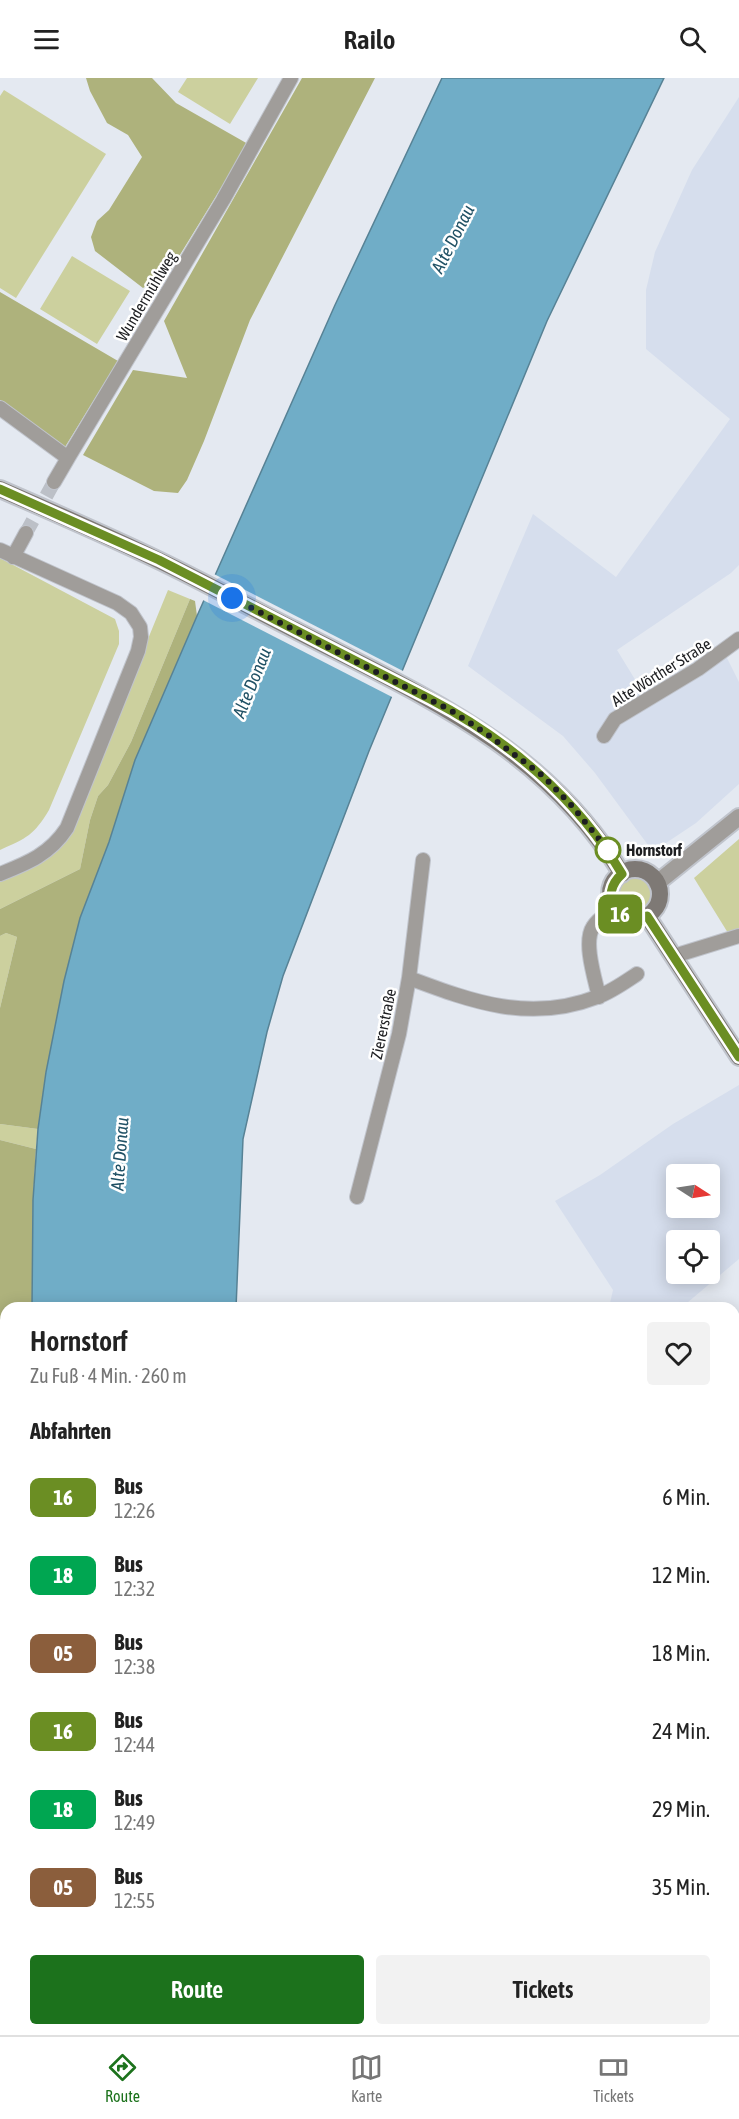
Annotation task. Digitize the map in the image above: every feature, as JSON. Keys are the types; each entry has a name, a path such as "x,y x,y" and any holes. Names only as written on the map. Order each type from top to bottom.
{"main road":[{"path":"0,489 159,560 450,710 543,776 608,850 622,874"},
{"path":"638,869 646,872 657,883 660,898 650,920 633,919 620,914 615,908 610,893 616,879 622,874 638,869"},
{"path":"650,920 739,1058"}],"street":[{"name":"Wundermühlweg","path":"54,482 223,200 291,78"},
{"path":"0,408 68,458"},
{"path":"13,557 26,533"},
{"path":"0,550 117,603 134,617 140,627 141,636 138,651 67,828 59,840 38,859 0,874"},
{"name":"Alte Wörther Straße","path":"604,736 615,719 698,669 739,639"},
{"path":"657,883 739,818"},
{"path":"409,978 423,860"},
{"path":"599,997 588,945 589,936 599,920 615,908"},
{"path":"674,957 739,936"},
{"name":"Ziererstraße","path":"357,1197 399,1034 409,978 468,1000 521,1009 562,1008 599,997 637,974"}],"shaded area":[{"path":"739,97 739,565 731,573 617,650 650,704 725,654 739,682 739,784 696,823 666,843 648,845 595,773 563,736 468,666 533,514 616,577 730,419 646,349 646,290 655,252 692,170"},
{"path":"739,1085 739,1259 720,1275 720,1230 666,1230 666,1284 709,1284 688,1302 610,1302 613,1290 555,1201 600,1175 673,1124"}],"green space":[{"path":"86,78 152,78 176,103 248,144 170,271 143,288 95,251 91,237 97,221 109,210 142,157 128,135 107,123 90,91"},
{"path":"187,78 258,78 230,124 178,92"},
{"path":"302,78 375,78 250,320 187,480 178,493 154,491 83,455 133,370 187,378 164,321"},
{"path":"4,90 106,154 16,298 0,288 0,96"},
{"path":"72,256 130,291 97,344 40,309"},
{"path":"0,292 118,361 65,447 0,400"},
{"path":"0,558 115,619 119,631 119,644 49,810 29,835 0,850"},
{"path":"168,590 190,599 131,742 108,785 98,796 90,820 80,869 0,909 0,878 71,827"},
{"path":"190,599 195,601 197,616 135,760 109,842 80,918 64,981 46,1072 38,1129 0,1124 0,1008 17,937 6,933 0,936 0,909 80,869 90,820 98,796 108,785 131,742"},
{"path":"739,839 739,929 728,933 694,878"},
{"path":"636,876 648,882 654,894 648,906 636,912 624,906 618,894 624,882"},
{"path":"6,933 17,937 0,1008 0,936"},
{"path":"0,1124 38,1129 36,1149 0,1140"},
{"path":"0,1140 36,1149 32,1302 0,1302"}],"water":[{"name":"Alte Donau","path":"442,78 664,78 547,321 369,751 283,976 267,1032 243,1139 236,1302 32,1302 33,1200 38,1129 46,1072 64,981 80,918 109,842 135,760 335,305"}],"pier":[{"path":"212,573 405,672 394,698 201,599"}],"tunnel":[{"path":"26,533 54,482"}],"bus line":[{"name":"16","path":"0,489 159,560 430,699 516,755 543,776 572,806 608,850 622,874 616,879 610,893 615,908 620,914 633,919 647,916 739,1057"}],"place":[{"name":"Hornstorf","path":"608,850"}],"route":[{"path":"232,598 450,710 487,734 543,776 572,806 608,850"}]}
